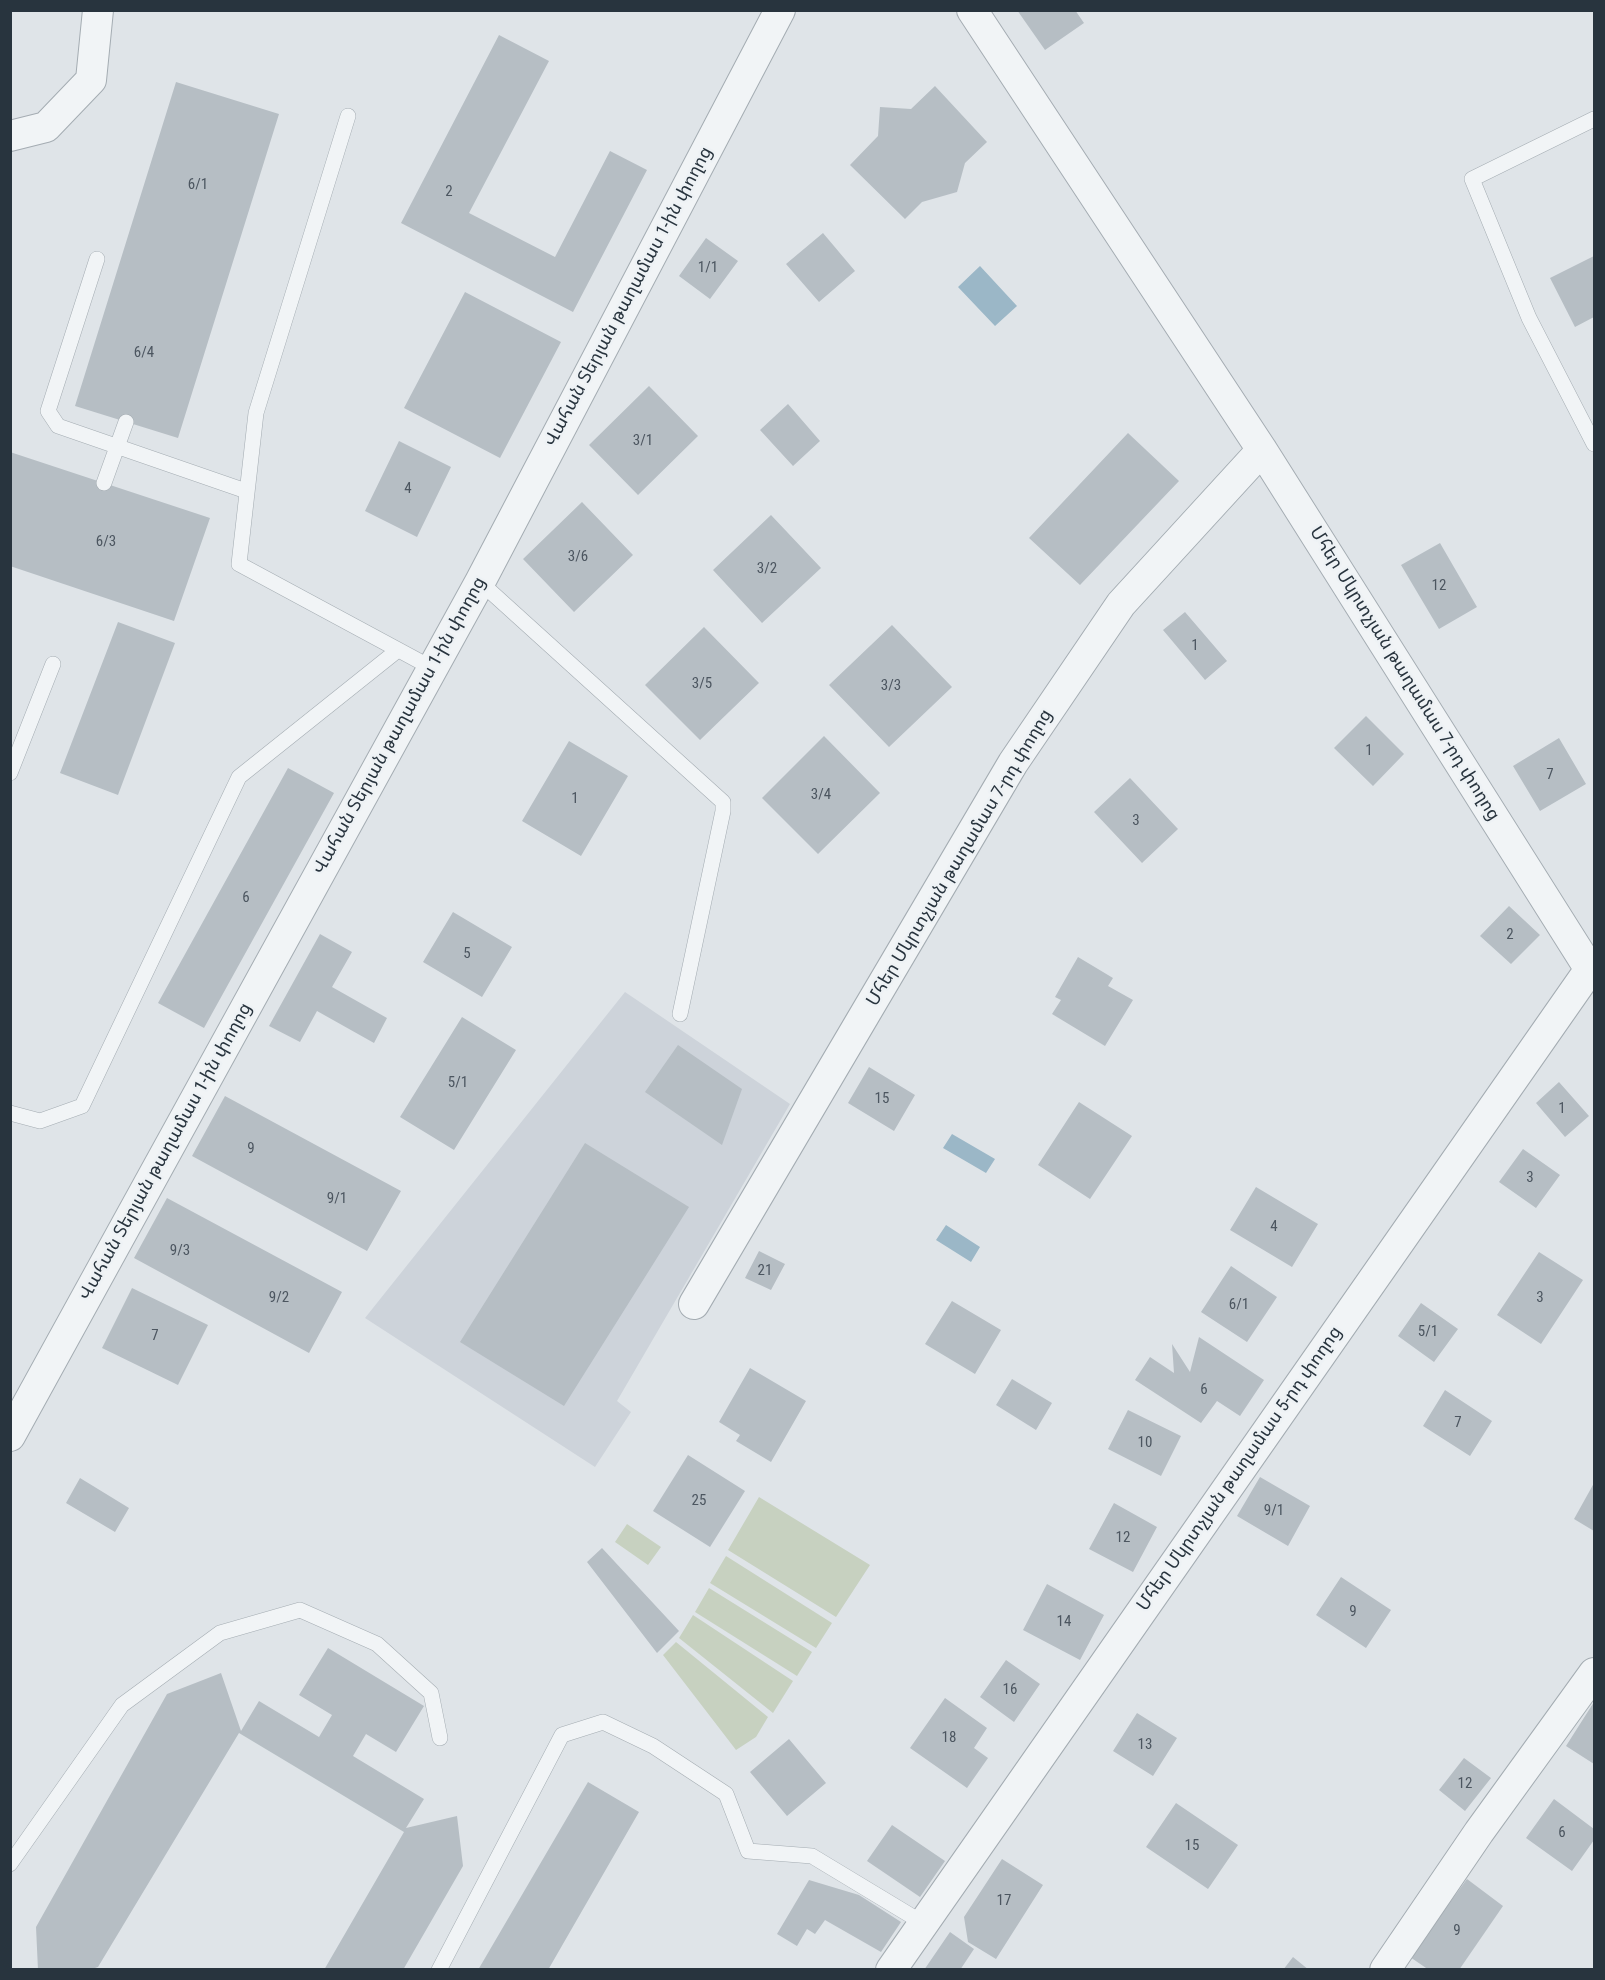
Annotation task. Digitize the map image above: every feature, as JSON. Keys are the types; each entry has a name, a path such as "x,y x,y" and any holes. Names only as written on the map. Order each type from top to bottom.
{"street":[{"path":"10,136 46,127 91,80 98,10"},
{"name":"Վահան Տերյան թաղամաս 1-ին փողոց","path":"10,1436 480,582 780,10"},
{"path":"972,10 1262,450"},
{"name":"Մհեր Մկրտչյան թաղամաս 7-րդ փողոց","path":"694,1304 1013,764 1121,604 1262,450 1592,973"},
{"name":"Մհեր Մկրտչյան թաղամաս 5-րդ փողոց","path":"891,1970 1592,973"},
{"path":"1385,1970 1479,1832 1594,1673"}],"lane":[{"path":"348,116 255,413 239,564 432,668"},
{"path":"1594,119 1472,179 1529,318 1594,444"},
{"path":"97,259 48,411 58,426 246,491"},
{"path":"104,483 126,422"},
{"path":"480,582 723,802 680,1014"},
{"path":"10,1113 40,1121 82,1106 239,777 398,650"},
{"path":"10,772 53,664"},
{"path":"10,1864 122,1705 219,1633 300,1610 377,1644 431,1693 440,1738"},
{"path":"439,1970 562,1735 603,1722 653,1746 726,1794 748,1851 812,1856 923,1923"}],"shaded area":[{"path":"625,992 790,1104 617,1401 631,1412 595,1467 365,1318"}],"green space":[{"path":"759,1497 870,1565 836,1617 728,1550"},
{"path":"627,1524 661,1547 648,1565 615,1542"},
{"path":"726,1556 832,1623 816,1648 710,1583"},
{"path":"709,1588 812,1652 797,1676 695,1612"},
{"path":"693,1615 793,1681 773,1713 679,1638"},
{"path":"676,1642 768,1717 756,1737 736,1750 663,1655"}],"water":[{"path":"980,266 1017,306 995,326 958,287"},
{"path":"952,1134 995,1159 986,1173 943,1148"},
{"path":"946,1225 980,1247 971,1262 936,1240"}],"building":[{"path":"1017,10 1075,10 1084,23 1045,50"},
{"path":"499,35 549,61 469,213 555,257 610,151 647,170 573,312 401,223"},
{"path":"176,82 279,114 178,438 75,406"},
{"path":"935,86 987,142 965,163 957,192 922,202 905,219 850,165 878,136 880,107 911,109"},
{"path":"823,233 855,271 819,302 786,264"},
{"path":"706,238 738,261 710,299 679,276"},
{"path":"1594,256 1594,317 1575,327 1550,278"},
{"path":"465,292 561,342 500,458 404,408"},
{"path":"649,386 698,436 638,495 589,445"},
{"path":"788,404 820,441 793,466 760,430"},
{"path":"1128,433 1179,481 1080,585 1029,538"},
{"path":"399,441 451,467 417,537 365,511"},
{"path":"10,452 210,518 174,621 10,566"},
{"path":"582,502 633,555 574,612 523,559"},
{"path":"771,515 821,568 762,623 713,570"},
{"path":"1440,543 1477,607 1439,629 1401,565"},
{"path":"1185,612 1227,661 1205,680 1163,630"},
{"path":"118,622 175,643 118,795 60,773"},
{"path":"892,625 952,687 889,747 829,685"},
{"path":"704,627 759,683 700,740 645,685"},
{"path":"1366,716 1404,754 1373,786 1334,748"},
{"path":"824,736 880,793 818,854 762,798"},
{"path":"1559,738 1586,784 1540,811 1513,766"},
{"path":"569,741 628,776 581,856 522,821"},
{"path":"288,768 334,793 204,1028 158,1003"},
{"path":"1130,778 1178,829 1142,863 1094,812"},
{"path":"1509,906 1540,935 1511,964 1480,936"},
{"path":"453,912 512,947 482,997 423,962"},
{"path":"320,934 352,952 332,987 387,1018 374,1043 317,1011 300,1042 269,1026"},
{"path":"1078,957 1113,978 1108,986 1133,1000 1105,1046 1052,1014 1061,1000 1055,997"},
{"path":"462,1017 516,1050 454,1150 400,1117"},
{"path":"678,1045 742,1089 722,1145 645,1092"},
{"path":"869,1067 915,1095 894,1131 848,1103"},
{"path":"1559,1082 1589,1116 1565,1137 1536,1103"},
{"path":"225,1096 401,1191 367,1251 192,1156"},
{"path":"1079,1102 1132,1136 1090,1199 1038,1165"},
{"path":"585,1143 689,1207 564,1406 460,1342"},
{"path":"1523,1149 1560,1175 1536,1208 1499,1182"},
{"path":"1256,1187 1318,1224 1292,1267 1230,1230"},
{"path":"167,1198 342,1292 309,1353 134,1258"},
{"path":"759,1251 785,1264 771,1290 745,1278"},
{"path":"1539,1252 1583,1280 1541,1344 1497,1315"},
{"path":"1231,1266 1277,1297 1247,1342 1201,1312"},
{"path":"132,1288 208,1325 178,1385 102,1348"},
{"path":"952,1301 1001,1330 975,1374 925,1344"},
{"path":"1421,1303 1458,1329 1434,1362 1398,1336"},
{"path":"1199,1337 1264,1380 1240,1416 1217,1401 1201,1423 1135,1380 1150,1357 1174,1373 1172,1344 1190,1372"},
{"path":"750,1368 806,1401 771,1462 736,1441 740,1435 719,1422"},
{"path":"1012,1379 1052,1403 1036,1430 996,1405"},
{"path":"1445,1390 1492,1421 1470,1456 1423,1426"},
{"path":"1128,1410 1181,1436 1161,1476 1108,1449"},
{"path":"688,1455 745,1491 710,1547 653,1511"},
{"path":"1260,1477 1310,1506 1288,1546 1237,1516"},
{"path":"80,1478 129,1508 115,1532 66,1503"},
{"path":"1594,1483 1594,1531 1574,1519"},
{"path":"1114,1503 1157,1527 1133,1572 1089,1549"},
{"path":"602,1548 679,1631 657,1653 587,1562"},
{"path":"1341,1577 1391,1610 1366,1648 1316,1615"},
{"path":"1047,1584 1104,1615 1080,1660 1023,1630"},
{"path":"328,1648 424,1706 396,1752 366,1734 353,1756 424,1799 406,1828 457,1816 463,1866 403,1970 324,1970 404,1832 239,1733 98,1967 89,1970 38,1970 36,1927 167,1694 221,1673 241,1731 259,1701 319,1737 332,1715 299,1695"},
{"path":"1006,1660 1040,1684 1014,1722 980,1697"},
{"path":"945,1698 987,1728 974,1748 988,1758 967,1788 910,1748"},
{"path":"1594,1702 1594,1764 1566,1746"},
{"path":"1137,1713 1177,1738 1153,1776 1113,1751"},
{"path":"789,1739 826,1783 787,1816 750,1772"},
{"path":"1464,1758 1491,1778 1465,1811 1439,1790"},
{"path":"588,1782 639,1812 548,1970 478,1970"},
{"path":"1554,1799 1594,1829 1594,1840 1572,1871 1526,1838"},
{"path":"1176,1803 1238,1845 1208,1889 1146,1847"},
{"path":"892,1825 945,1861 920,1897 867,1861"},
{"path":"1002,1859 1043,1885 996,1959 968,1942 964,1917"},
{"path":"1467,1879 1503,1906 1459,1970 1429,1970 1410,1957"},
{"path":"809,1880 859,1895 901,1922 881,1952 825,1920 815,1934 807,1929 797,1946 777,1934"},
{"path":"950,1932 974,1949 960,1970 924,1970"},
{"path":"1293,1957 1309,1970 1283,1970"}]}
